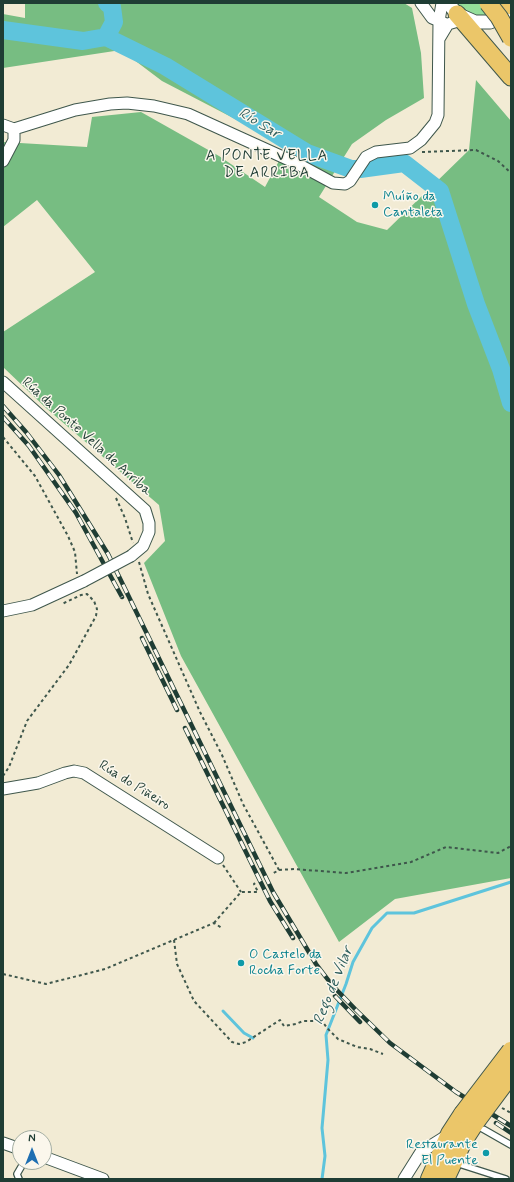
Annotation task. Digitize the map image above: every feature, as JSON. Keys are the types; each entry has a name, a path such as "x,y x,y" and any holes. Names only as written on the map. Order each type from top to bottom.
{"highway":[{"path":"445,1179 471,1120 511,1051"},
{"path":"430,1179 450,1134 471,1120 511,1074"}],"main road":[{"path":"488,3 511,38"},
{"path":"508,3 511,6"},
{"path":"455,17 511,77"}],"street":[{"path":"421,3 432,18 455,17 490,22 497,20 511,11"},
{"path":"442,3 455,17"},
{"path":"3,125 14,129 56,116 100,105 127,103 154,106 188,114 296,163 333,183 345,184 350,181 362,161 376,152 410,148 431,130 438,115 439,40 455,17"},
{"path":"3,161 14,140 14,129"},
{"name":"Rúa da Ponte Vella de Arriba","path":"3,382 145,510 150,523 149,532 143,546 133,554"},
{"path":"3,611 32,605 81,583 133,554"},
{"name":"Rúa do Piñeiro","path":"3,790 38,783 65,773 84,773 218,858"},
{"path":"404,1179 421,1152 450,1134"},
{"path":"52,1160 103,1179"}],"lane":[{"path":"471,1120 511,1145"},
{"path":"452,1162 506,1179"},
{"path":"19,1170 17,1174 19,1179"}],"path":[{"path":"410,148 423,153 476,150 498,161 511,173"},
{"path":"3,437 35,476 68,536 75,552 81,583"},
{"path":"114,496 125,518 133,554 148,594 200,712 222,755 243,804 279,870"},
{"path":"3,776 9,767 28,721 68,665 96,616 97,609 94,601 87,594 81,595 59,605"},
{"path":"272,874 279,870 294,868 346,873 411,862 446,847 498,853 511,846"},
{"path":"218,858 241,892"},
{"path":"3,974 46,984 106,969 214,923 241,892 258,892 254,884 255,883"},
{"path":"214,923 222,928"},
{"path":"174,940 177,964 194,1001 232,1042 239,1044 280,1020 284,1026 304,1021 315,1021 320,1018 338,1039 357,1047 370,1049 384,1054"},
{"path":"502,1108 511,1113"}],"green space":[{"path":"25,3 404,3 412,8 421,53 424,98 386,120 352,144 319,197 357,222 387,230 469,150 476,80 511,121 511,878 395,899 339,942 181,656 144,563 165,541 159,505 46,408 3,367 3,332 95,272 37,200 3,227 3,142 87,147 92,117 141,112 219,156 265,187 287,146 162,81 121,50 3,68 3,14 25,18"},
{"path":"455,3 509,3 490,15 478,16 467,13"}],"waterway":[{"path":"106,37 114,22 112,7 107,3"},
{"name":"Río Sar","path":"3,30 83,41 106,37 165,66 307,153 351,169 404,163 440,191 476,304 501,369 511,403"},
{"name":"Rego de Vilar","path":"322,1179 325,1156 322,1128 328,1060 326,1035 353,962 372,928 387,913 414,913 511,882"},
{"path":"223,1011 244,1033 253,1038"}],"railway":[{"path":"3,406 26,432 59,475 108,554 273,892 316,964 332,985 390,1043 456,1092 511,1126"},
{"path":"3,417 29,446 76,513 122,597"},
{"path":"142,638 177,710"},
{"path":"185,728 270,901 293,938"},
{"path":"335,996 360,1022"},
{"path":"496,1123 511,1133"}],"place":[{"name":"Muíño da Cantaleta","path":"375,205"},
{"name":"O Castelo da Rocha Forte","path":"241,963"},
{"name":"Restaurante El Puente","path":"486,1153"}],"district":[{"name":"A PONTE VELLA DE ARRIBA","path":"267,166"}]}
